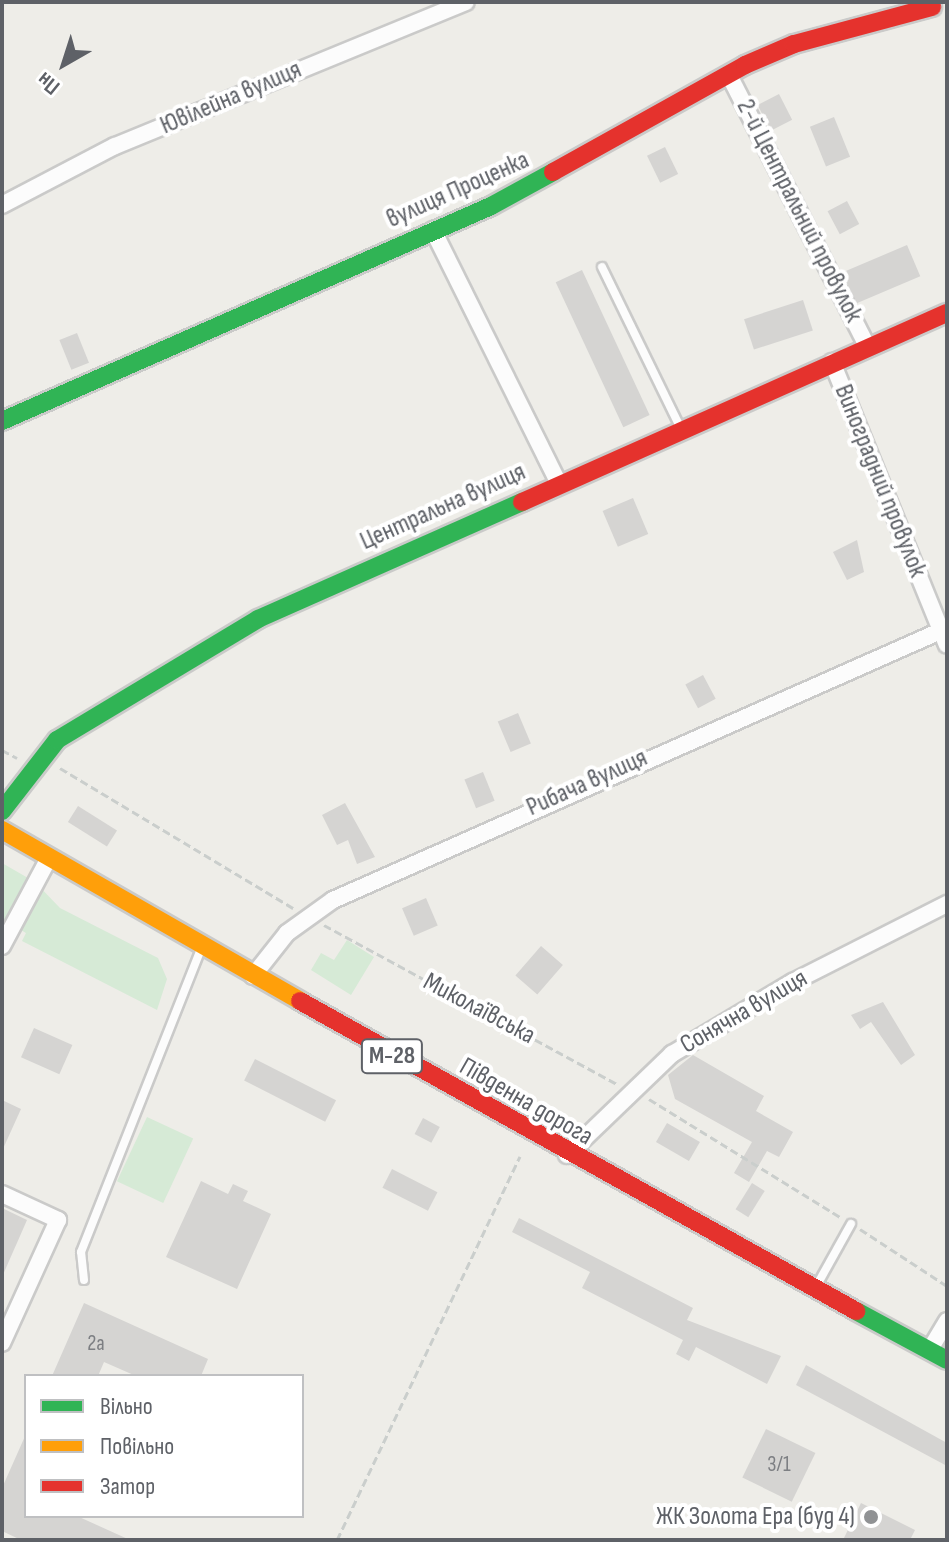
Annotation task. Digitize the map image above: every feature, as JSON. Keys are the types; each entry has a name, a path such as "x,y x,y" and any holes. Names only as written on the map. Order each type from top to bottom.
{"main road":[{"name":"вулиця Проценка","path":"2,421 82,391 555,175 794,44 932,7"},
{"name":"Центральна вулиця","path":"2,811 35,764 101,709 258,619 680,427 947,313"},
{"name":"Південна дорога","path":"2,830 531,1135 947,1360"}],"street":[{"name":"Ювілейна вулиця","path":"2,205 115,146 466,2"},
{"name":"2-й Центральний провулок","path":"730,77 867,346"},
{"path":"433,230 559,484"},
{"name":"Виноградний провулок","path":"832,362 945,634"},
{"name":"Рибача вулиця","path":"253,976 307,916 452,843 945,634"},
{"path":"4,935 49,858"},
{"name":"Сонячна вулиця","path":"567,1155 630,1091 672,1054 793,982 947,904"},
{"path":"2,1194 58,1220 2,1343"},
{"path":"929,1351 947,1321"}],"lane":[{"path":"602,267 680,427"},
{"path":"84,1280 81,1252 202,947"},
{"path":"815,1289 851,1224"}],"path":[{"name":"Миколаївська","path":"2,750 35,764 60,768 307,916 630,1091 851,1224 947,1286"},
{"path":"337,1540 531,1135"}],"green space":[{"path":"2,863 35,882 60,908 158,958 167,979 157,1010 22,941 26,933 2,919"},
{"path":"347,940 374,957 351,995 311,970 321,953 334,960"},
{"path":"147,1117 193,1139 163,1203 117,1181"}],"building":[{"path":"779,94 792,120 771,131 758,105"},
{"path":"834,117 850,157 826,167 810,127"},
{"path":"665,147 678,174 660,183 647,156"},
{"path":"847,201 859,224 840,234 828,211"},
{"path":"907,245 920,276 855,304 842,273"},
{"path":"582,270 650,415 623,427 556,282"},
{"path":"803,300 813,330 754,350 744,319"},
{"path":"77,333 89,363 71,370 59,340"},
{"path":"633,498 648,534 618,547 603,511"},
{"path":"857,540 864,572 847,580 833,552"},
{"path":"703,675 716,699 698,708 685,684"},
{"path":"518,713 531,743 511,752 498,722"},
{"path":"483,772 495,801 476,808 464,779"},
{"path":"345,803 375,857 357,864 348,840 337,845 322,815"},
{"path":"78,806 117,830 107,846 68,822"},
{"path":"426,898 438,926 414,936 402,908"},
{"path":"541,946 563,965 537,994 515,975"},
{"path":"883,1002 915,1055 901,1065 871,1022 860,1029 851,1015"},
{"path":"34,1028 72,1045 59,1074 21,1057"},
{"path":"693,1055 764,1096 756,1111 793,1132 779,1157 767,1151 749,1182 734,1173 752,1142 675,1099 668,1075"},
{"path":"255,1059 336,1100 325,1122 244,1080"},
{"path":"2,1100 21,1109 2,1151"},
{"path":"423,1118 440,1127 431,1143 415,1134"},
{"path":"667,1123 700,1142 689,1161 656,1142"},
{"path":"392,1169 437,1192 428,1211 382,1188"},
{"path":"201,1181 228,1194 233,1184 248,1191 243,1201 271,1214 237,1289 166,1257"},
{"path":"752,1183 765,1191 748,1217 736,1209"},
{"path":"2,1208 27,1220 2,1277"},
{"path":"519,1218 693,1308 687,1320 781,1356 767,1384 696,1347 689,1361 676,1354 683,1340 582,1288 590,1272 512,1232"},
{"path":"84,1303 208,1359 202,1374 131,1374 104,1362 99,1374 53,1374"},
{"path":"806,1365 947,1443 947,1466 796,1385"},
{"path":"766,1429 815,1453 792,1502 742,1478"},
{"path":"24,1438 24,1518 81,1518 130,1540 21,1540 2,1531 2,1488"},
{"name":"ЖК Золота Ера (буд 4)","path":"861,1503 915,1530 910,1540 843,1540"}],"traffic: fast":[{"path":"2,421 491,206 553,172"},
{"path":"2,811 57,740 258,619 522,502"},
{"path":"856,1311 947,1360"}],"traffic: slow":[{"path":"2,830 300,1001"}],"traffic: jam":[{"path":"553,172 745,65 794,44 932,7"},
{"path":"522,502 947,313"},
{"path":"300,1001 856,1311"}],"place":[{"name":"ЖК Золота Ера (буд 4)","path":"871,1517"}]}
